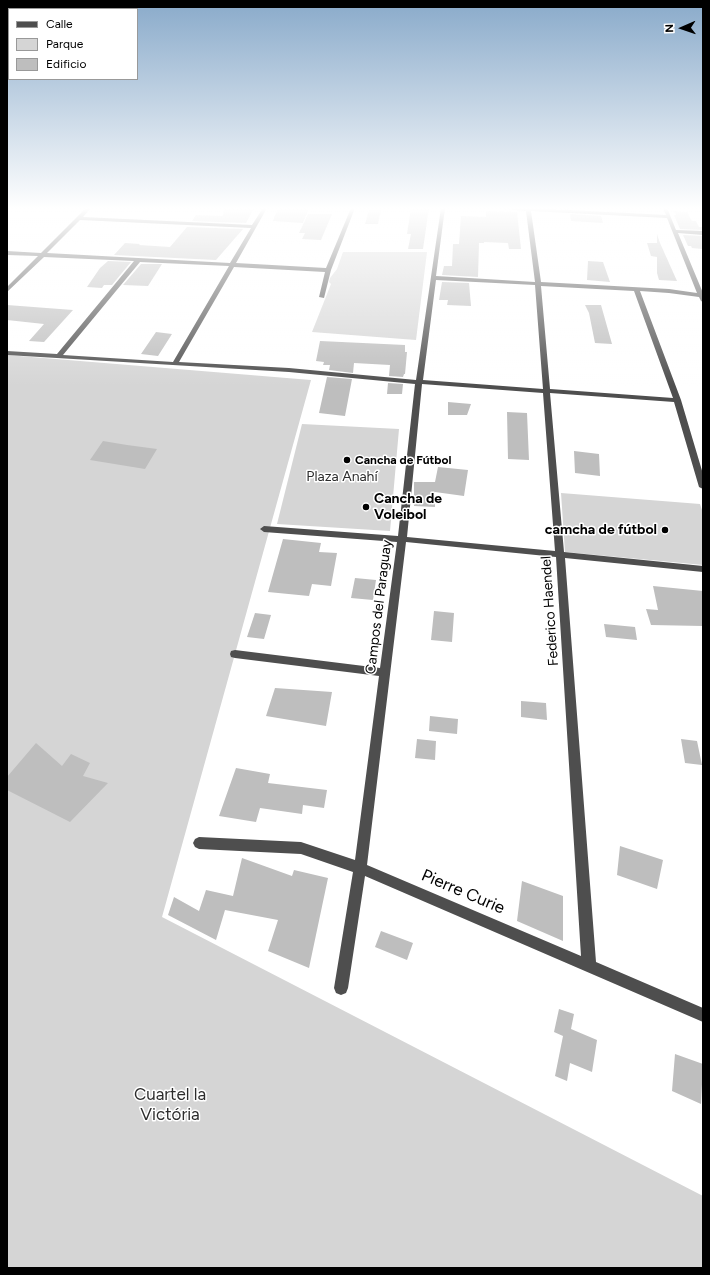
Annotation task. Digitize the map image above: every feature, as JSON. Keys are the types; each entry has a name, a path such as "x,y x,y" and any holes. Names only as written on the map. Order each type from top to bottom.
{"street":[{"path":"7,290 30,268"},
{"path":"58,357 132,268"},
{"path":"175,364 230,268"},
{"path":"267,268 328,270 322,297"},
{"name":"Campos del Paraguay","path":"341,988 360,868 402,539 419,382 435,268"},
{"name":"Federico Haendel","path":"536,268 560,555 589,965"},
{"path":"689,268 702,297"},
{"path":"434,278 669,291 702,297"},
{"path":"637,290 677,400 703,487"},
{"path":"7,353 289,370 419,382 677,400"},
{"path":"264,529 402,539 703,568"},
{"path":"235,654 385,673"},
{"name":"Pierre Curie","path":"199,843 301,848 360,868 703,1015"}],"green space":[{"path":"338,268 425,268 416,340 312,332 331,284 329,282 330,278"},
{"name":"Cuartel la Victória","path":"7,355 311,380 162,917 703,1196 703,1268 7,1268"},
{"name":"Plaza Anahí","path":"302,424 399,429 390,531 277,524"},
{"path":"561,493 700,504 703,513 703,565 565,552"}],"building":[{"path":"100,268 126,268 112,285 104,285 102,288 87,287"},
{"path":"138,268 160,268 148,286 123,285"},
{"path":"444,268 478,268 478,277 442,275"},
{"path":"588,268 605,268 610,282 587,280"},
{"path":"657,268 671,268 677,281 659,280"},
{"path":"442,282 469,283 471,306 447,305 448,300 439,300"},
{"path":"7,305 73,310 44,342 29,341 44,324 7,320"},
{"path":"585,305 601,305 612,344 595,343 589,313"},
{"path":"156,332 172,334 158,356 141,354"},
{"path":"320,341 405,345 405,352 407,352 405,374 403,377 389,376 390,365 354,363 353,373 329,370 330,365 323,365 324,362 316,361"},
{"path":"327,377 352,379 345,416 319,413"},
{"path":"388,383 403,384 402,394 387,394"},
{"path":"448,402 471,404 467,415 448,415"},
{"path":"507,412 527,413 529,460 508,459"},
{"path":"103,441 157,449 145,469 90,460"},
{"path":"574,451 599,454 600,476 575,473"},
{"path":"438,467 468,470 464,496 435,492 435,507 414,506 414,482 435,482"},
{"path":"283,539 321,543 319,552 337,553 331,586 312,584 309,596 268,592"},
{"path":"355,578 376,580 373,600 351,598"},
{"path":"653,586 703,591 703,626 651,625 646,609 658,610"},
{"path":"434,611 454,613 452,642 431,640"},
{"path":"255,613 271,615 264,639 247,637"},
{"path":"604,624 635,627 637,640 606,637"},
{"path":"275,688 332,692 326,726 266,716"},
{"path":"521,701 546,703 547,720 521,717"},
{"path":"430,716 458,719 457,734 429,731"},
{"path":"417,739 436,741 435,760 415,758"},
{"path":"681,739 697,741 702,765 685,763"},
{"path":"36,743 62,766 71,754 90,763 83,776 108,783 70,822 7,790 7,777"},
{"path":"236,768 270,774 268,783 327,790 324,808 303,805 302,814 260,808 256,822 219,816"},
{"path":"620,846 663,860 657,889 617,875"},
{"path":"242,858 292,876 294,870 328,878 309,968 268,951 278,920 225,910 216,940 168,915 174,897 199,911 206,890 233,896"},
{"path":"522,881 563,896 563,941 517,921"},
{"path":"381,931 413,943 407,960 375,947"},
{"path":"559,1009 574,1014 571,1029 597,1040 592,1072 570,1063 567,1081 555,1076 563,1036 554,1032"},
{"path":"675,1054 703,1064 701,1104 672,1091"}],"place":[{"name":"Cancha de Fútbol","path":"347,460"},
{"name":"Cancha de Voleibol","path":"366,507"},
{"name":"camcha de fútbol","path":"665,530"}]}
